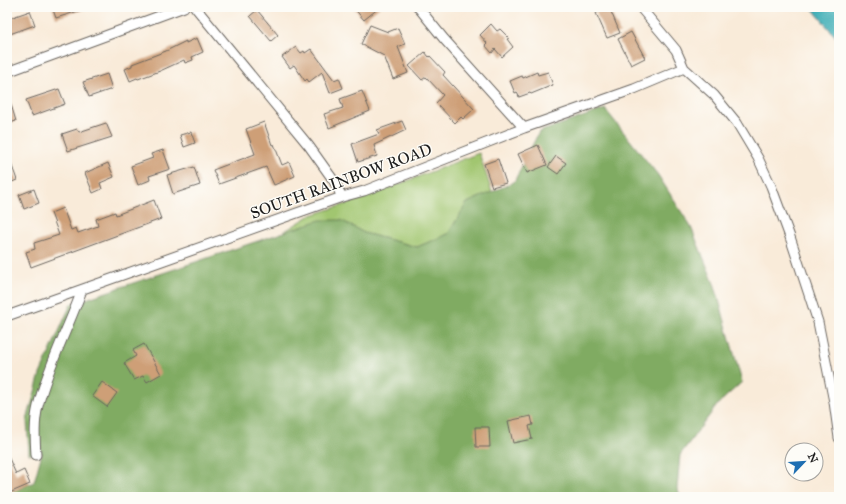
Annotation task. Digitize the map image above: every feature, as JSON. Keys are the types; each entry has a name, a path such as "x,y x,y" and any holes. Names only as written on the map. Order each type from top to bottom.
{"street":[{"path":"7,72 184,7"},
{"path":"195,7 309,146 334,181 342,197"},
{"path":"418,7 444,39 524,128"},
{"path":"640,7 676,50 684,68 714,95 737,123 758,158 771,186 790,237 818,322 834,402 839,438"},
{"name":"SOUTH RAINBOW ROAD","path":"7,316 342,197 364,191 524,128 634,89 684,68"},
{"path":"36,455 35,426 39,405 49,373 82,290"}],"green space":[{"path":"605,109 658,175 691,227 715,286 742,382 718,404 680,455 677,489 681,497 7,497 7,495 34,482 42,453 29,454 27,420 40,374 71,304 320,220 341,220 364,233 417,247 448,234 467,203 514,182 539,132"},
{"path":"479,153 492,192 467,203 448,234 417,247 364,233 341,220 280,234 311,215 353,202"}],"water":[{"path":"811,7 839,7 839,41"}],"building":[{"path":"52,7 84,7 85,9 56,18"},
{"path":"353,7 380,7 364,20"},
{"path":"609,7 620,33 607,38 596,13"},
{"path":"257,10 278,35 271,41 250,16"},
{"path":"30,11 35,25 7,35 7,19"},
{"path":"491,24 497,31 500,29 509,38 507,39 513,47 502,57 495,49 492,53 485,45 487,43 480,35"},
{"path":"370,25 388,32 398,28 405,44 398,47 408,73 393,79 384,56 361,44"},
{"path":"631,32 645,58 631,65 618,39"},
{"path":"197,38 203,52 192,57 193,60 185,63 184,60 160,71 130,81 125,69 132,66 132,64 166,51 186,41 186,43"},
{"path":"296,47 301,53 304,51 305,53 311,49 334,80 339,78 343,88 330,93 322,72 309,82 307,79 305,81 294,65 290,68 282,57"},
{"path":"425,52 445,72 443,75 474,109 463,119 461,117 455,123 436,103 443,95 426,77 422,80 409,66"},
{"path":"537,72 538,75 548,72 553,85 519,97 517,92 515,93 510,81 522,76 523,78"},
{"path":"107,74 112,89 89,97 83,82"},
{"path":"59,89 65,104 32,116 26,100"},
{"path":"362,91 370,111 329,128 324,114 343,108 340,99"},
{"path":"9,98 16,121 7,124 7,99"},
{"path":"402,121 406,130 374,145 377,156 358,162 352,144 379,134 377,130"},
{"path":"264,122 272,145 274,144 282,165 289,162 295,176 274,185 266,167 219,184 213,170 255,154 246,129"},
{"path":"106,123 112,137 68,151 62,134 77,129 79,132"},
{"path":"191,132 195,143 184,147 180,135"},
{"path":"538,145 547,165 527,173 518,154"},
{"path":"163,150 170,169 149,176 150,180 138,185 131,166 153,158 151,154"},
{"path":"7,155 17,180 7,184"},
{"path":"556,156 566,163 558,174 548,167"},
{"path":"498,159 506,183 492,187 484,164"},
{"path":"108,163 114,177 100,183 102,189 93,193 85,173"},
{"path":"194,167 200,185 173,194 167,175"},
{"path":"34,189 39,203 24,209 19,195"},
{"path":"154,200 161,219 31,267 26,252 35,249 34,243 59,235 51,213 63,208 71,230 76,228 78,233 98,226 96,219 115,212 116,215"},
{"path":"144,344 161,374 147,382 143,376 134,380 124,363 136,356 133,350"},
{"path":"102,382 117,393 107,407 92,396"},
{"path":"531,416 533,425 529,426 532,439 513,443 508,421"},
{"path":"475,427 489,427 490,447 476,447"},
{"path":"7,454 16,474 24,470 30,484 7,494"}]}
